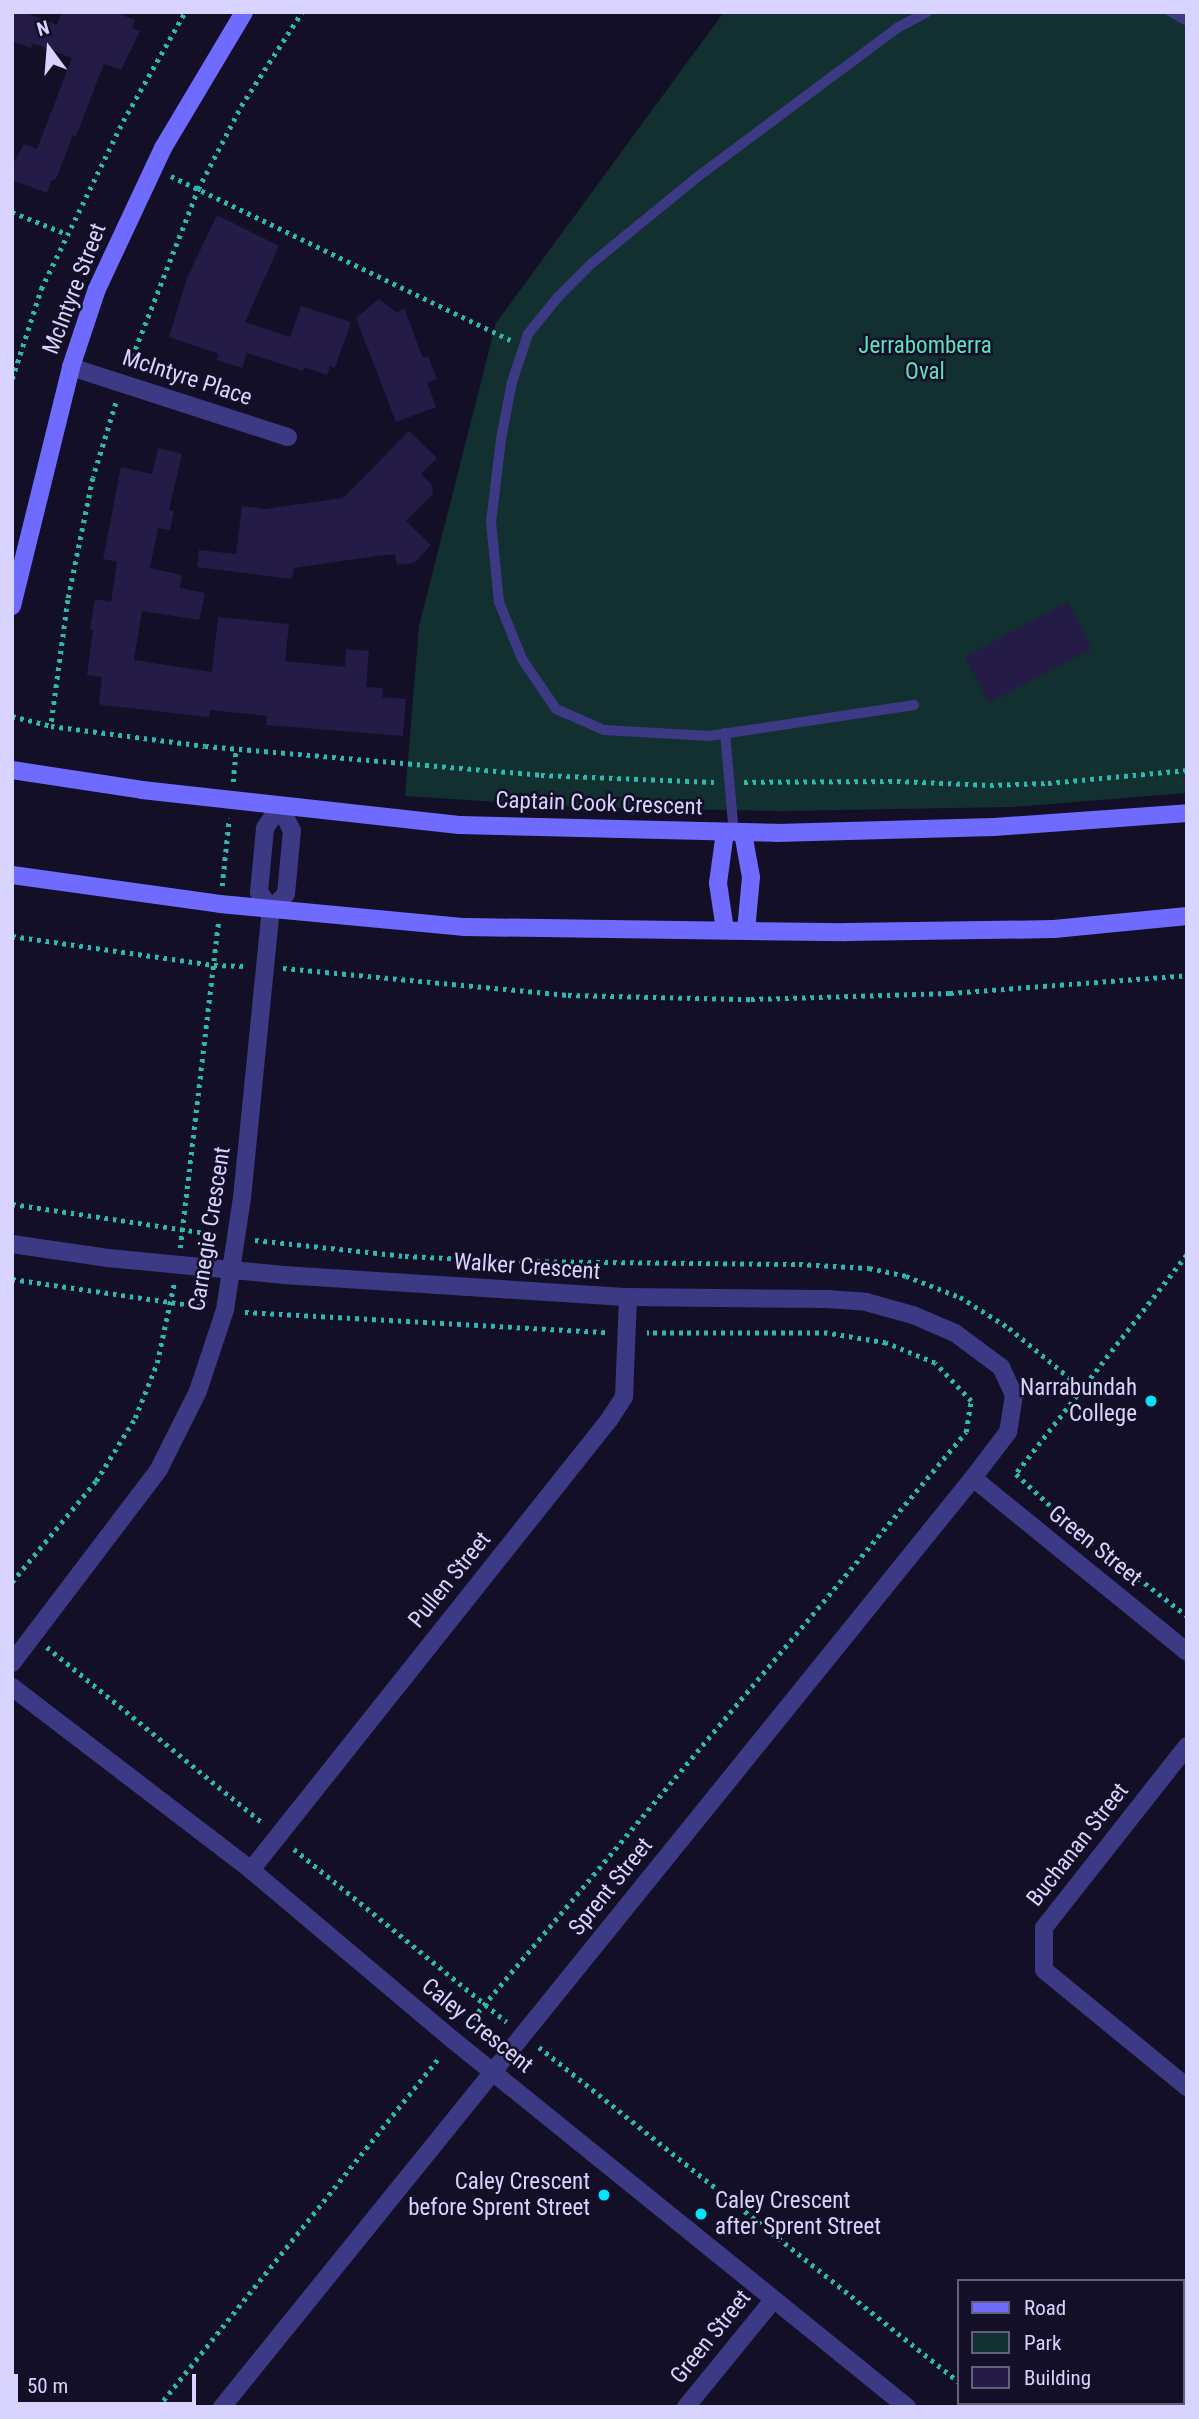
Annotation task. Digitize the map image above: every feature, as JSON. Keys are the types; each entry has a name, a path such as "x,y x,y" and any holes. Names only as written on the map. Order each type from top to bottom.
{"main road":[{"name":"McIntyre Street","path":"12,606 71,367 97,289 153,168 203,76 243,12"},
{"name":"Captain Cook Crescent","path":"12,770 231,800 459,825 734,832 994,828 1187,813"},
{"path":"725,930 718,883 734,832"},
{"path":"734,832 751,877 746,931"},
{"path":"12,876 220,904 465,927 846,932 1105,927 1187,922"},
{"path":"1105,927 1187,916"}],"street":[{"name":"McIntyre Place","path":"71,367 288,437"},
{"name":"Carnegie Crescent","path":"271,909 259,892 265,828 280,806"},
{"name":"Carnegie Crescent","path":"12,1663 159,1469 198,1391 225,1310 236,1238 271,909 286,894 292,831 280,806"},
{"name":"Walker Crescent","path":"12,1244 108,1258 232,1270 628,1297 827,1298 888,1307 941,1326 976,1347 1001,1367 1012,1388"},
{"name":"Pullen Street","path":"251,1870 609,1420 624,1397 628,1297"},
{"name":"Sprent Street","path":"222,2407 973,1478 1007,1432 1014,1410 1012,1388"},
{"name":"Green Street","path":"973,1478 1187,1652"},
{"name":"Caley Crescent","path":"12,1687 251,1870 453,2040 907,2407"},
{"name":"Buchanan Street","path":"1187,1746 1044,1928 1044,1970 1187,2087"},
{"name":"Green Street","path":"686,2407 774,2299"}],"lane":[{"path":"914,705 710,736 604,730 556,709 522,659 499,602 491,522 500,439 512,382 528,334 558,297 591,264 696,178 897,28 927,12"},
{"path":"1171,12 1187,20"},
{"path":"725,733 734,832"}],"path":[{"path":"12,379 41,289 123,121 185,12"},
{"path":"51,726 68,600 87,505 122,383 198,189 241,106 302,12"},
{"path":"153,168 524,346"},
{"path":"12,212 67,234"},
{"path":"12,716 51,726 236,749 541,775 729,782 897,781 990,785 1048,783 1187,770"},
{"path":"12,1582 96,1481 135,1418 157,1363 171,1303 183,1230 236,749"},
{"path":"12,936 214,965 266,967 568,995 751,999 950,993 1187,975"},
{"path":"12,1204 236,1238 405,1256 511,1261 809,1264 869,1268 930,1284 980,1308 1082,1388"},
{"path":"1187,1255 1016,1474 1079,1531 1187,1616"},
{"path":"12,1279 225,1310 626,1333 827,1333 886,1343 935,1363 971,1401 966,1432 486,2005 453,2040 158,2407"},
{"path":"34,1637 522,2035 958,2381"}],"green space":[{"name":"Jerrabomberra Oval","path":"724,12 1187,12 1187,793 1012,807 782,811 576,807 405,796 419,626 496,323"}],"building":[{"path":"12,12 24,12 57,25 62,12 115,12 135,20 132,28 140,31 121,70 104,64 76,136 73,135 56,179 51,181 47,193 12,180 12,166 24,144 37,149 72,58 32,43 31,48 12,41"},
{"path":"217,215 279,246 245,322 290,337 301,306 351,322 335,368 330,366 327,375 304,367 303,371 247,353 242,368 217,360 219,354 169,337 187,278"},
{"path":"379,299 397,313 404,308 423,358 428,356 437,379 427,383 436,407 396,422 356,318"},
{"path":"409,431 437,458 421,474 432,485 433,494 406,521 431,545 414,563 397,565 395,554 376,556 294,568 292,579 197,567 199,550 236,554 242,506 265,509 343,498"},
{"path":"158,448 182,454 169,510 174,511 170,530 158,528 150,568 182,575 180,588 205,593 199,620 142,611 134,660 212,672 218,617 289,624 285,661 345,667 346,649 369,651 366,687 383,688 382,697 406,699 403,736 266,725 267,716 210,710 209,717 102,705 99,702 102,677 87,675 93,630 90,629 95,599 111,602 117,562 103,559 121,467 152,474"},
{"path":"1068,602 1092,648 989,703 965,657"}],"place":[{"name":"Narrabundah College","path":"1151,1401"},
{"name":"Caley Crescent before Sprent Street","path":"604,2195"},
{"name":"Caley Crescent after Sprent Street","path":"701,2214"}]}
